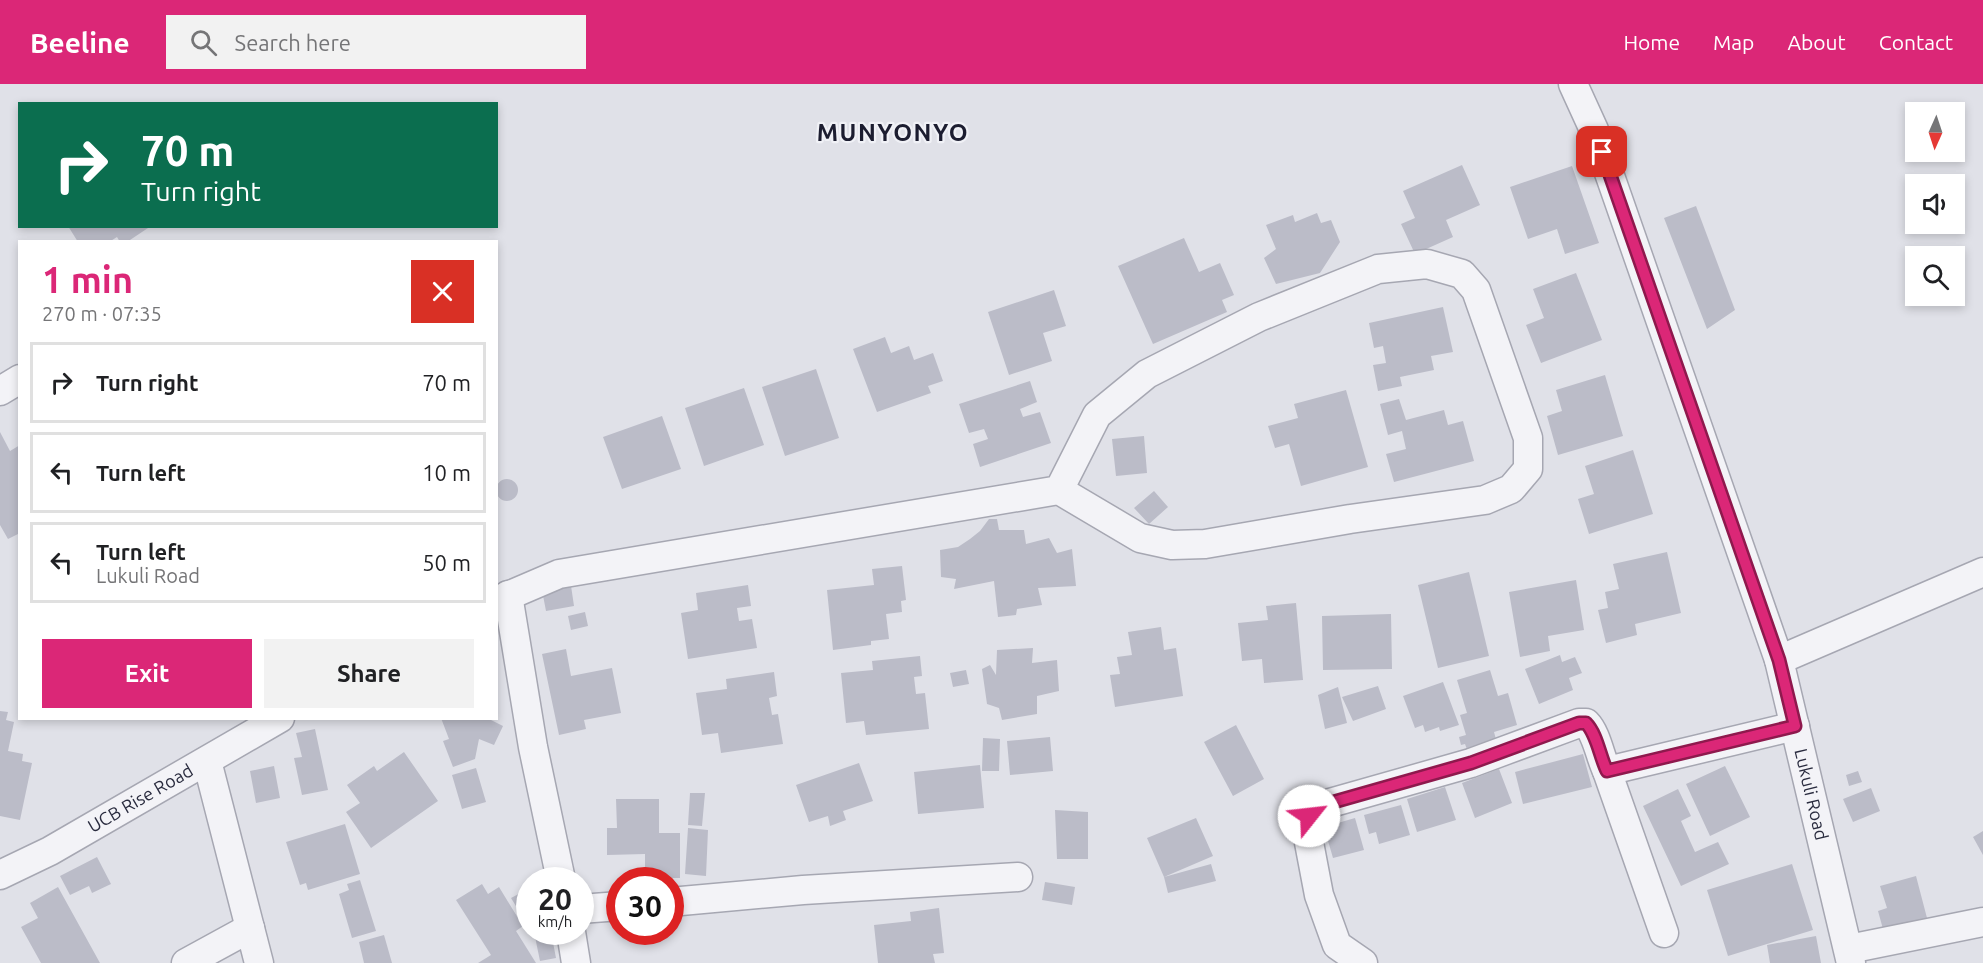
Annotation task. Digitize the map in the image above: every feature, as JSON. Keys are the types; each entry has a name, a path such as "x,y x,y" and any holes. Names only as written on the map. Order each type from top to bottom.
{"street":[{"name":"Lukuli Road","path":"1573,84 1594,130 1779,660 1850,956"},
{"path":"558,867 502,598 559,574 1059,490 1140,538 1172,545 1205,544 1350,519 1485,500 1511,489 1528,469 1528,438 1476,290 1462,274 1427,264 1378,269 1259,317 1147,374 1097,414 1059,490"},
{"path":"0,391 18,380"},
{"path":"1779,660 1983,572"},
{"name":"UCB Rise Road","path":"0,875 50,851 277,720"},
{"path":"1363,963 1337,945 1319,895 1307,832 1309,816 1316,807 1471,763 1579,723 1586,723 1591,728 1664,933"},
{"path":"1607,771 1795,726"},
{"path":"207,760 259,963"},
{"path":"684,901 803,890 1018,877"},
{"path":"1850,956 1983,922"},
{"path":"186,963 250,928"},
{"path":"573,945 576,963"}],"building":[{"path":"1462,165 1480,205 1446,220 1453,237 1415,254 1401,224 1415,218 1403,191"},
{"path":"1572,166 1599,243 1565,254 1557,229 1528,239 1510,187"},
{"path":"1696,206 1735,310 1707,329 1664,218"},
{"path":"1317,213 1321,223 1331,220 1340,242 1320,273 1276,284 1264,258 1276,249 1266,225 1293,215 1295,222"},
{"path":"69,228 148,228 130,240 119,240 117,237 112,240 77,240"},
{"path":"1184,238 1199,272 1220,263 1234,295 1222,300 1227,312 1153,344 1118,266"},
{"path":"1576,273 1602,340 1541,363 1526,325 1544,318 1533,289"},
{"path":"1054,290 1066,326 1043,333 1052,361 1009,375 988,312"},
{"path":"1443,307 1453,352 1431,356 1434,370 1400,377 1402,386 1378,391 1373,365 1386,363 1383,346 1374,348 1369,323"},
{"path":"885,337 891,353 909,346 914,360 933,353 943,381 928,386 931,393 877,412 853,349"},
{"path":"816,369 839,438 785,456 762,387"},
{"path":"1605,375 1623,436 1558,455 1547,416 1562,411 1556,390"},
{"path":"1030,381 1037,402 1020,409 1023,417 1040,412 1051,443 980,467 973,444 988,439 984,429 969,433 959,404"},
{"path":"744,388 764,445 704,466 685,408"},
{"path":"1346,390 1368,467 1301,486 1289,444 1275,448 1268,426 1298,418 1294,404"},
{"path":"1399,399 1406,420 1444,410 1448,425 1463,421 1474,461 1394,482 1386,454 1406,449 1402,431 1388,435 1380,404"},
{"path":"662,416 681,469 622,489 603,437"},
{"path":"0,432 10,451 18,446 18,534 8,539 0,525"},
{"path":"1144,436 1147,473 1116,476 1112,439"},
{"path":"1633,450 1653,514 1589,534 1578,499 1594,494 1585,466"},
{"path":"507,479 515,482 517,486 515,498 507,501 499,498 499,482"},
{"path":"1154,491 1168,507 1149,524 1134,508"},
{"path":"989,519 997,519 999,530 1024,530 1026,544 1049,538 1057,553 1072,549 1076,586 1038,588 1042,605 1017,609 1016,615 998,617 994,581 954,589 956,579 941,577 940,550 958,547 980,531"},
{"path":"1667,552 1681,613 1635,624 1637,635 1606,643 1598,610 1608,608 1605,592 1619,589 1613,564"},
{"path":"902,566 906,600 901,601 902,612 886,614 889,639 871,641 871,645 833,650 827,590 874,585 872,569"},
{"path":"1469,572 1489,656 1438,668 1418,585"},
{"path":"570,579 574,606 546,611 541,585"},
{"path":"1576,580 1584,630 1548,636 1550,651 1520,657 1509,592"},
{"path":"748,585 751,606 737,608 739,621 752,619 757,648 688,659 681,613 698,610 696,593"},
{"path":"1296,603 1303,680 1264,683 1262,659 1242,661 1238,623 1268,620 1266,606"},
{"path":"585,612 588,626 571,630 568,616"},
{"path":"1391,614 1392,669 1323,670 1322,616"},
{"path":"1161,627 1164,650 1176,648 1183,696 1115,707 1110,675 1120,674 1117,657 1132,655 1128,632"},
{"path":"1033,648 1032,663 1057,660 1059,691 1037,696 1037,714 1002,720 999,708 987,704 982,669 990,665 996,675 997,650"},
{"path":"566,649 571,676 612,668 621,713 584,720 586,729 559,735 542,654"},
{"path":"1560,655 1562,662 1575,657 1582,673 1569,678 1573,690 1539,704 1525,669"},
{"path":"920,656 922,676 914,677 916,694 925,693 929,729 866,735 864,721 846,723 841,673 873,670 872,661"},
{"path":"966,670 969,684 953,687 950,673"},
{"path":"1490,670 1498,696 1508,693 1517,725 1494,732 1498,747 1469,755 1465,744 1461,745 1459,737 1466,735 1460,715 1467,713 1457,680"},
{"path":"774,672 777,696 769,698 772,715 778,714 783,744 721,753 718,733 702,735 696,693 727,689 726,679"},
{"path":"1443,682 1459,725 1440,731 1439,727 1425,732 1423,725 1415,728 1403,696"},
{"path":"1378,686 1386,709 1353,721 1342,697"},
{"path":"1338,687 1347,723 1325,729 1318,695"},
{"path":"0,711 8,712 6,720 14,722 8,751 23,754 22,761 32,763 20,820 0,816"},
{"path":"442,720 491,720 503,726 494,745 479,739 475,759 453,767 443,741 449,739"},
{"path":"1236,725 1264,779 1233,796 1204,742"},
{"path":"315,729 328,790 302,795 294,758 302,757 296,733"},
{"path":"1050,737 1053,771 1010,775 1007,741"},
{"path":"983,738 1000,739 999,771 982,771"},
{"path":"404,752 438,801 371,848 346,812 360,803 347,785 374,766 377,771"},
{"path":"1583,754 1592,787 1523,804 1515,772"},
{"path":"859,763 873,801 843,811 846,820 830,826 828,816 809,822 796,785"},
{"path":"980,765 984,808 918,814 914,772"},
{"path":"274,766 280,798 256,803 250,771"},
{"path":"1725,766 1750,817 1710,836 1686,784"},
{"path":"476,768 486,802 462,809 452,775"},
{"path":"1499,769 1512,803 1475,818 1462,783"},
{"path":"1858,771 1862,782 1849,786 1846,775"},
{"path":"1445,787 1456,820 1417,832 1407,799"},
{"path":"1871,788 1880,811 1853,822 1843,799"},
{"path":"1678,789 1691,816 1681,821 1695,852 1718,842 1729,864 1681,886 1643,806"},
{"path":"690,793 705,793 702,826 688,825"},
{"path":"616,799 659,799 659,833 680,833 680,867 645,867 645,854 607,855 607,828 617,828"},
{"path":"1401,805 1410,835 1379,844 1376,832 1369,834 1364,815"},
{"path":"1055,810 1088,812 1088,859 1057,859"},
{"path":"1196,818 1213,856 1164,877 1147,838"},
{"path":"1355,818 1364,850 1333,858 1324,827"},
{"path":"345,824 360,874 308,890 306,883 300,885 286,842"},
{"path":"688,828 708,830 706,876 685,874"},
{"path":"1983,831 1983,855 1973,837"},
{"path":"97,857 111,884 92,893 89,886 70,895 60,876"},
{"path":"1211,864 1216,881 1168,893 1164,877"},
{"path":"1792,864 1813,930 1728,956 1707,890"},
{"path":"1916,876 1927,918 1883,929 1878,911 1887,908 1880,886"},
{"path":"360,880 376,931 352,938 339,894 349,890 347,884"},
{"path":"1045,882 1075,887 1072,905 1042,900"},
{"path":"482,884 488,894 499,887 516,915 516,945 525,945 536,963 478,963 491,955 456,900"},
{"path":"58,887 100,963 41,963 21,927 38,918 30,903"},
{"path":"516,895 516,906 511,898"},
{"path":"939,908 944,953 933,954 935,963 878,963 874,925 911,921 910,912"},
{"path":"384,935 392,963 364,963 359,942"},
{"path":"1816,936 1821,963 1770,963 1767,945"},
{"path":"537,945 554,945 556,958 540,961"}],"district":[{"name":"MUNYONYO","path":"893,133"}],"route":[{"path":"1309,816 1316,807 1471,763 1579,723 1586,723 1591,728 1607,771 1795,726 1779,660 1602,152"}]}
